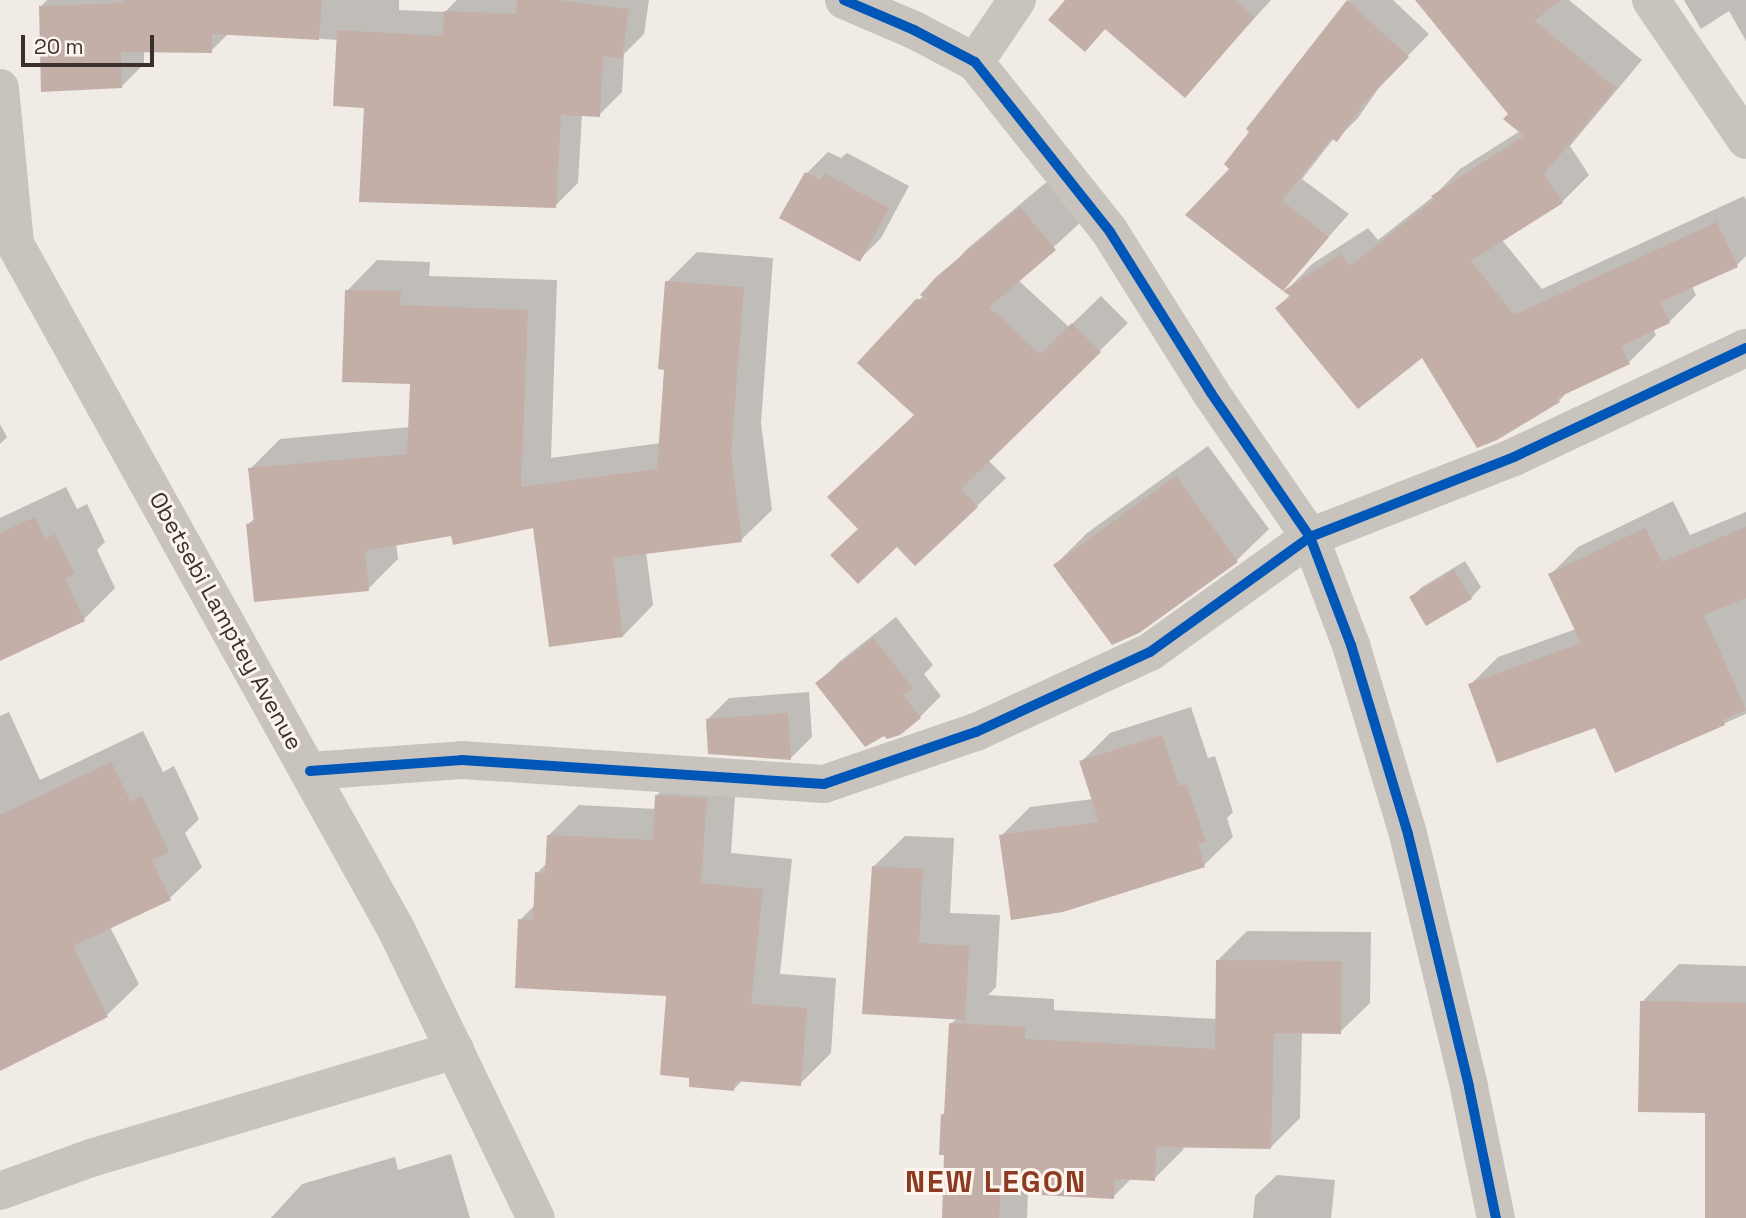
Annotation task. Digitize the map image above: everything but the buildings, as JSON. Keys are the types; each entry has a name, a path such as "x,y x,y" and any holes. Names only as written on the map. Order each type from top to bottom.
{"street":[{"path":"844,0 914,30 975,62 1110,232 1211,393 1310,537 1351,645 1408,834 1469,1087 1496,1218"},
{"path":"975,62 1017,0"},
{"path":"1651,0 1746,140"},
{"name":"Obetsebi Lamptey Avenue","path":"0,88 15,244 396,929 536,1218"},
{"path":"310,771 462,760 824,784 976,732 1150,652 1310,537 1514,457 1746,348"},
{"path":"0,1191 90,1158 456,1050"}],"cycle path":[{"path":"844,0 914,30 975,62 1110,232 1211,393 1310,537 1351,645 1408,834 1469,1087 1496,1218"},
{"path":"310,771 462,760 824,784 976,732 1150,652 1310,537 1514,457 1746,348"}],"district":[{"name":"NEW LEGON","path":"996,1182"}]}
